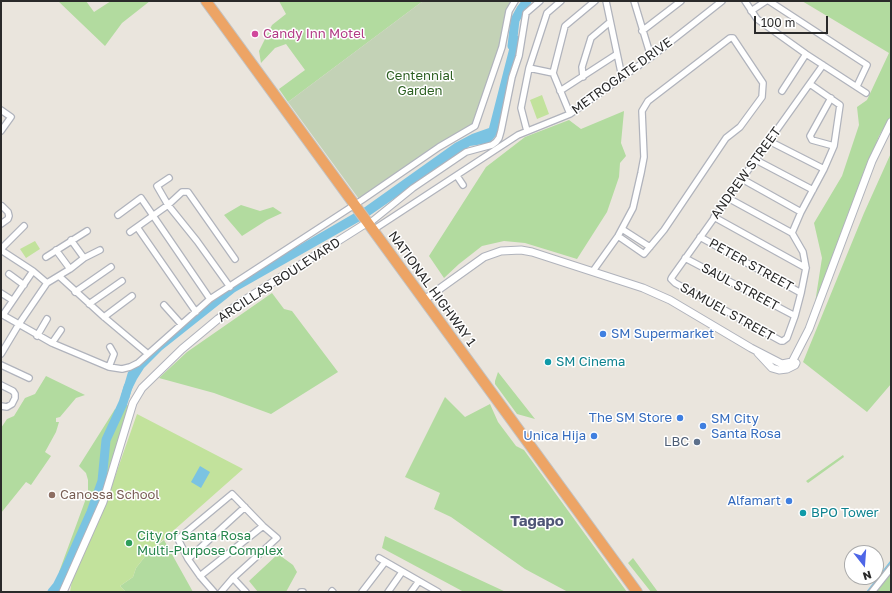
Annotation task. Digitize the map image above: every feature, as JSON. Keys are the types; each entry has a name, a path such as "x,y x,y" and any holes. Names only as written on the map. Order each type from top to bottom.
{"highway":[{"name":"NATIONAL HIGHWAY 1","path":"206,1 637,592"}],"main road":[{"path":"424,300 484,257 501,251 513,250 532,252 643,288 670,300 756,351 772,368 779,370 787,369 795,365 818,318 831,276 890,127"},
{"name":"ARCILLAS BOULEVARD","path":"62,592 103,502 133,403 142,388 182,349 218,319 243,301 370,225"}],"street":[{"path":"33,271 2,315 37,336 109,367 122,369 130,368 210,299 355,205 439,147 475,126 502,47 509,11 515,1"},
{"path":"370,225 413,188 439,170 466,152 492,145 498,138 512,78 519,56 526,13 540,1"},
{"path":"527,131 521,108 529,68 547,13 561,1"},
{"path":"570,114 553,73 564,26 595,1"},
{"path":"606,1 622,77"},
{"path":"635,1 642,31 651,57"},
{"path":"642,31 681,1"},
{"name":"METROGATE DRIVE","path":"370,225 457,176 518,135 570,114 651,57 722,1"},
{"path":"745,1 757,19 806,54 866,93"},
{"path":"751,11 766,1"},
{"path":"769,1 867,65 857,86"},
{"path":"583,77 582,67 591,38 610,22"},
{"path":"593,271 618,236 633,208 644,157 642,111 648,101 730,38 733,38 763,83 762,97 740,127 726,138 664,230 644,254 618,236"},
{"path":"560,91 617,54"},
{"path":"782,91 806,54"},
{"name":"ANDREW STREET","path":"672,281 672,277 685,258 823,65"},
{"path":"529,68 553,73"},
{"path":"792,233 834,146 840,105 810,84"},
{"path":"831,98 810,136 812,140 834,146"},
{"path":"1,110 12,117 1,131"},
{"path":"769,141 824,169"},
{"path":"756,160 813,190"},
{"path":"457,176 463,185"},
{"path":"169,178 157,186 168,205 197,241 230,287"},
{"path":"742,179 801,212"},
{"path":"130,232 168,205 182,192 188,192 235,259"},
{"path":"118,215 141,198 210,299"},
{"path":"728,198 792,233 803,252 806,268 801,293 794,316"},
{"path":"1,224 8,219 9,216 8,212 2,206"},
{"path":"714,217 806,268"},
{"path":"24,226 1,250 33,271 47,283"},
{"path":"137,227 196,312"},
{"path":"622,229 650,247"},
{"path":"46,258 86,231"},
{"name":"PETER STREET","path":"700,237 801,293"},
{"path":"71,240 84,258"},
{"path":"56,250 70,269"},
{"path":"1,354 19,324 47,283 70,269 84,258 100,250"},
{"name":"SAUL STREET","path":"685,258 794,316"},
{"path":"75,292 111,267"},
{"path":"9,274 24,285"},
{"path":"59,276 75,292 148,354"},
{"path":"89,304 122,281"},
{"name":"SAMUEL STREET","path":"672,281 778,341 783,341 787,338 794,316"},
{"path":"1,293 12,300"},
{"path":"104,317 132,296"},
{"path":"164,305 181,324"},
{"path":"37,336 47,319"},
{"path":"52,343 61,330"},
{"path":"109,367 114,354 110,348"},
{"path":"1,365 29,378"},
{"path":"1,385 13,391 16,398 7,408 1,406"},
{"path":"214,592 188,559 178,539 232,494 263,526 277,538 233,578 221,592"},
{"path":"188,559 245,507"},
{"path":"200,576 263,526"},
{"path":"379,558 434,591"},
{"path":"362,592 386,562"},
{"path":"872,592 891,568"},
{"path":"388,592 402,572"},
{"path":"233,578 246,592"},
{"path":"411,592 419,581"}],"green space":[{"path":"58,1 86,1 94,12 111,1 150,1 122,23 105,46"},
{"path":"279,1 423,1 288,102 279,89 305,70 286,44 275,48 261,63 259,51 272,25 286,14"},
{"name":"Centennial Garden","path":"423,1 514,1 508,11 504,48 475,124 359,199 288,102"},
{"path":"802,1 891,1 891,116 879,136 815,303 822,258 814,223 842,176 859,125 857,107 867,100 889,53"},
{"path":"542,95 549,114 537,119 530,100"},
{"path":"624,111 621,143 626,156 620,163 619,177 607,212 577,259 525,243 504,241 482,246 444,278 429,256 486,167 525,137 569,120 581,129"},
{"path":"891,153 891,384 867,412 803,362 864,213"},
{"path":"241,205 260,211 273,207 282,213 267,220 242,236 224,215"},
{"path":"35,241 40,249 26,258 20,249"},
{"path":"272,293 284,309 292,311 338,372 271,414 214,393 159,378 187,352"},
{"path":"498,372 535,419 517,414 495,384"},
{"path":"46,376 85,395 76,398 60,417 56,418 56,422 59,422 56,432 45,452 51,456 31,485 26,482 1,513 1,428 7,419 14,416 25,398 35,394"},
{"path":"445,397 465,417 490,404 498,422 516,446 524,450 627,592 568,592 525,569 451,517 434,509 440,493 405,477"},
{"path":"123,403 129,406 98,508 69,574 59,572 88,493 88,480 86,473 79,466 115,409 119,412"},
{"path":"137,414 243,469 147,554 136,568 133,577 120,586 126,592 70,592 72,580 104,508"},
{"path":"843,455 844,457 808,483 806,481"},
{"path":"385,536 506,592 464,592 382,548"},
{"path":"164,540 193,592 126,592 120,586 133,577 136,568 147,554"},
{"path":"278,554 293,565 297,572 286,592 258,592 249,581"},
{"path":"633,558 658,592 651,592 628,563"},
{"path":"891,569 891,592 874,592 879,585 884,585 884,578"}],"water":[{"path":"513,34 520,37 497,134 490,143 470,146 369,216 235,292 162,350 144,368 131,391 129,399 121,396 128,372 208,303 253,272 365,207 455,143 472,134 489,128"},
{"path":"200,466 210,472 201,488 191,482"}],"waterway":[{"path":"512,46 515,20 527,1"},
{"path":"52,592 57,586 65,570 91,512 102,481 106,440 123,403 128,387"},
{"path":"867,592 891,561"}],"place":[{"name":"Candy Inn Motel","path":"255,34"},
{"name":"SM Supermarket","path":"603,334"},
{"name":"SM Cinema","path":"548,362"},
{"name":"The SM Store","path":"680,418"},
{"name":"SM City Santa Rosa","path":"703,426"},
{"name":"Unica Hija","path":"594,436"},
{"name":"LBC","path":"697,442"},
{"name":"Canossa School","path":"52,495"},
{"name":"Alfamart","path":"789,501"},
{"name":"BPO Tower","path":"803,513"},
{"name":"City of Santa Rosa Multi-Purpose Complex","path":"129,543"}],"district":[{"name":"Tagapo","path":"537,521"}]}
